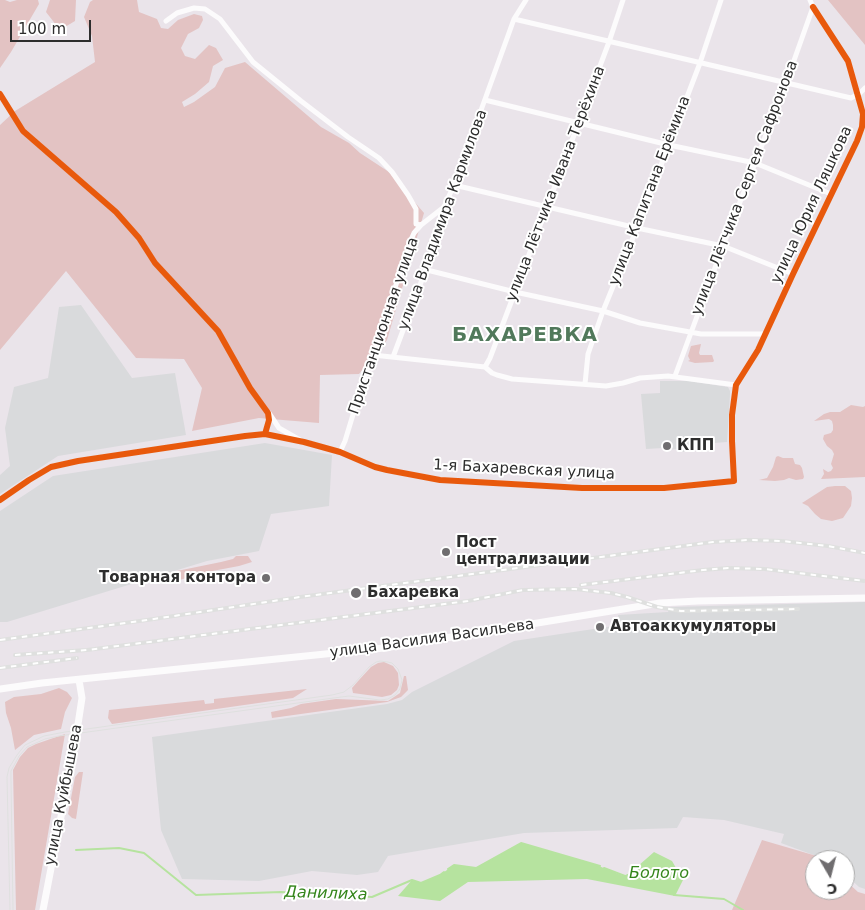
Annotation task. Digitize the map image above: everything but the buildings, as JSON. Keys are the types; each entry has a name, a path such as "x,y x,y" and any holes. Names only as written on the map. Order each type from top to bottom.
{"main road":[{"name":"улица Василия Васильева","path":"0,689 384,648 655,604 698,601 865,598"},
{"name":"улица Куйбышева","path":"43,910 81,706 80,680"}],"street":[{"name":"улица Лётчика Ивана Терёхина","path":"485,367 610,42 623,0"},
{"name":"улица Капитана Ерёмина","path":"585,384 588,354 603,311 669,145 721,0"},
{"path":"810,0 813,7"},
{"name":"улица Владимира Кармилова","path":"394,357 444,221 444,207 454,185 514,19 523,2"},
{"name":"улица Лётчика Сергея Сафронова","path":"675,376 813,7"},
{"name":"улица Юрия Ляшкова","path":"736,385 753,360 862,127 864,114 852,70 844,54 813,7"},
{"name":"Пристанционная улица","path":"166,21 177,13 194,8 206,9 220,19 253,62 348,137 379,158 392,172 416,209 416,224 421,225 414,233 410,242 365,375 345,442 340,452"},
{"path":"514,19 851,98 865,88"},
{"path":"0,94 23,131 116,212 139,238 155,263 218,331 250,388 280,428 304,442"},
{"path":"485,100 669,145 755,163 831,194"},
{"path":"454,185 723,246 793,274"},
{"path":"421,225 444,207"},
{"path":"426,270 603,311 640,322 691,332 765,334"},
{"path":"373,355 485,367 492,373 507,378 612,385 648,377 675,376 736,385"},
{"name":"1-я Бахаревская улица","path":"0,500 51,467 78,461 265,434 340,452 375,467 440,480 582,488 664,488 734,482 732,425 736,385"},
{"path":"265,434 269,420 268,413"}],"shaded area":[{"path":"0,0 10,2 38,0 39,4 0,68"},
{"path":"50,0 76,0 75,21 60,30 46,12"},
{"path":"93,0 137,0 139,12 157,19 161,28 168,29 178,20 194,14 202,16 203,20 199,28 188,34 181,48 185,56 195,59 209,45 216,48 223,60 213,66 209,82 182,102 184,107 215,87 225,68 245,62 321,127 349,143 360,153 389,172 424,213 387,340 359,374 320,375 319,423 259,418 192,431 202,388 184,359 136,358 66,271 0,350 0,125 15,111 95,62 92,36 84,17 90,2"},
{"path":"828,0 865,0 865,45"},
{"path":"81,305 132,378 175,373 186,435 58,456 0,494 0,475 10,466 5,428 14,387 48,378 59,307"},
{"path":"701,344 700,355 712,355 713,362 695,363 688,361 690,360 688,356 691,346"},
{"path":"660,381 689,381 728,387 730,395 727,442 687,445 687,451 683,452 679,449 646,449 641,394 660,393"},
{"path":"851,405 865,406 865,477 821,479 824,474 823,469 828,472 833,468 831,464 834,454 823,439 824,435 831,433 833,425 829,419 814,421 824,414 840,412"},
{"path":"265,443 332,455 329,506 271,514 259,551 207,561 7,622 0,622 0,511 53,476"},
{"path":"778,456 793,458 795,464 800,465 802,468 803,479 759,480 767,478"},
{"path":"845,486 851,491 851,506 843,518 832,521 821,519 808,506 802,503 827,487"},
{"path":"236,556 248,556 252,562 177,581 164,583 159,577 172,572 233,559"},
{"path":"865,602 865,889 855,883 855,850 805,850 805,852 781,843 784,834 724,820 683,817 677,828 524,833 388,856 378,872 357,875 312,871 259,881 182,879 161,830 152,737 387,704 402,700 412,692 514,641 620,625 618,615 668,612 670,607"},
{"path":"384,662 393,666 398,673 399,685 397,690 391,695 382,697 353,693 352,688 371,667"},
{"path":"404,676 406,676 408,690 401,697 387,702 272,718 271,712 301,704 336,699 388,701 400,693"},
{"path":"59,688 67,692 72,698 65,712 61,729 34,735 15,750 5,702 14,697 41,694"},
{"path":"307,689 293,698 112,724 108,718 109,710 204,700 205,704 214,703 214,699"},
{"path":"65,734 35,910 16,910 13,770 20,757 28,748"},
{"path":"79,772 83,772 76,819 68,814 75,777"},
{"path":"762,840 805,853 805,900 855,900 855,889 865,894 865,910 732,910"}],"water":[{"name":"Болото","path":"521,843 594,864 623,876 630,873 654,852 672,861 683,880 675,896 587,879 468,882 440,901 398,896 412,880 421,883 440,875 454,865 476,868"}],"waterway":[{"name":"Данилиха","path":"448,869 454,865 476,868 521,843 600,866"},
{"name":"Данилиха","path":"76,850 119,848 144,853 196,895 281,892 372,897 412,880 421,883 444,872"},
{"name":"Данилиха","path":"604,868 625,876"},
{"name":"Данилиха","path":"674,895 724,899 743,910"}],"tram line":[{"path":"10,910 7,777 9,768 25,745 44,736 65,732 332,695 344,692 376,662 392,663 398,669 402,680 400,689 388,699 341,697 59,736 45,739 27,747 19,756 11,771 13,910"}],"railway":[{"path":"0,640 300,597 713,542 782,541 828,546 865,553"},
{"path":"581,585 728,568 765,569 865,581"},
{"path":"15,655 87,650 468,601 523,590 575,589 611,593 657,607 681,611 798,609"},
{"path":"0,668 77,658"}],"cycle path":[{"path":"0,500 51,467 78,461 265,434 340,452 375,467 440,480 582,488 664,488 734,481 732,415 736,385 758,350 862,127 863,114 848,61 813,7"},
{"path":"0,94 23,131 116,212 139,238 155,263 218,331 250,388 268,413 269,420 265,434"}],"place":[{"name":"КПП","path":"667,446"},
{"name":"Пост централизации","path":"446,552"},
{"name":"Товарная контора","path":"266,578"},
{"name":"Бахаревка","path":"356,593"},
{"name":"Автоаккумуляторы","path":"600,627"}],"district":[{"name":"БАХАРЕВКА","path":"525,336"}]}
